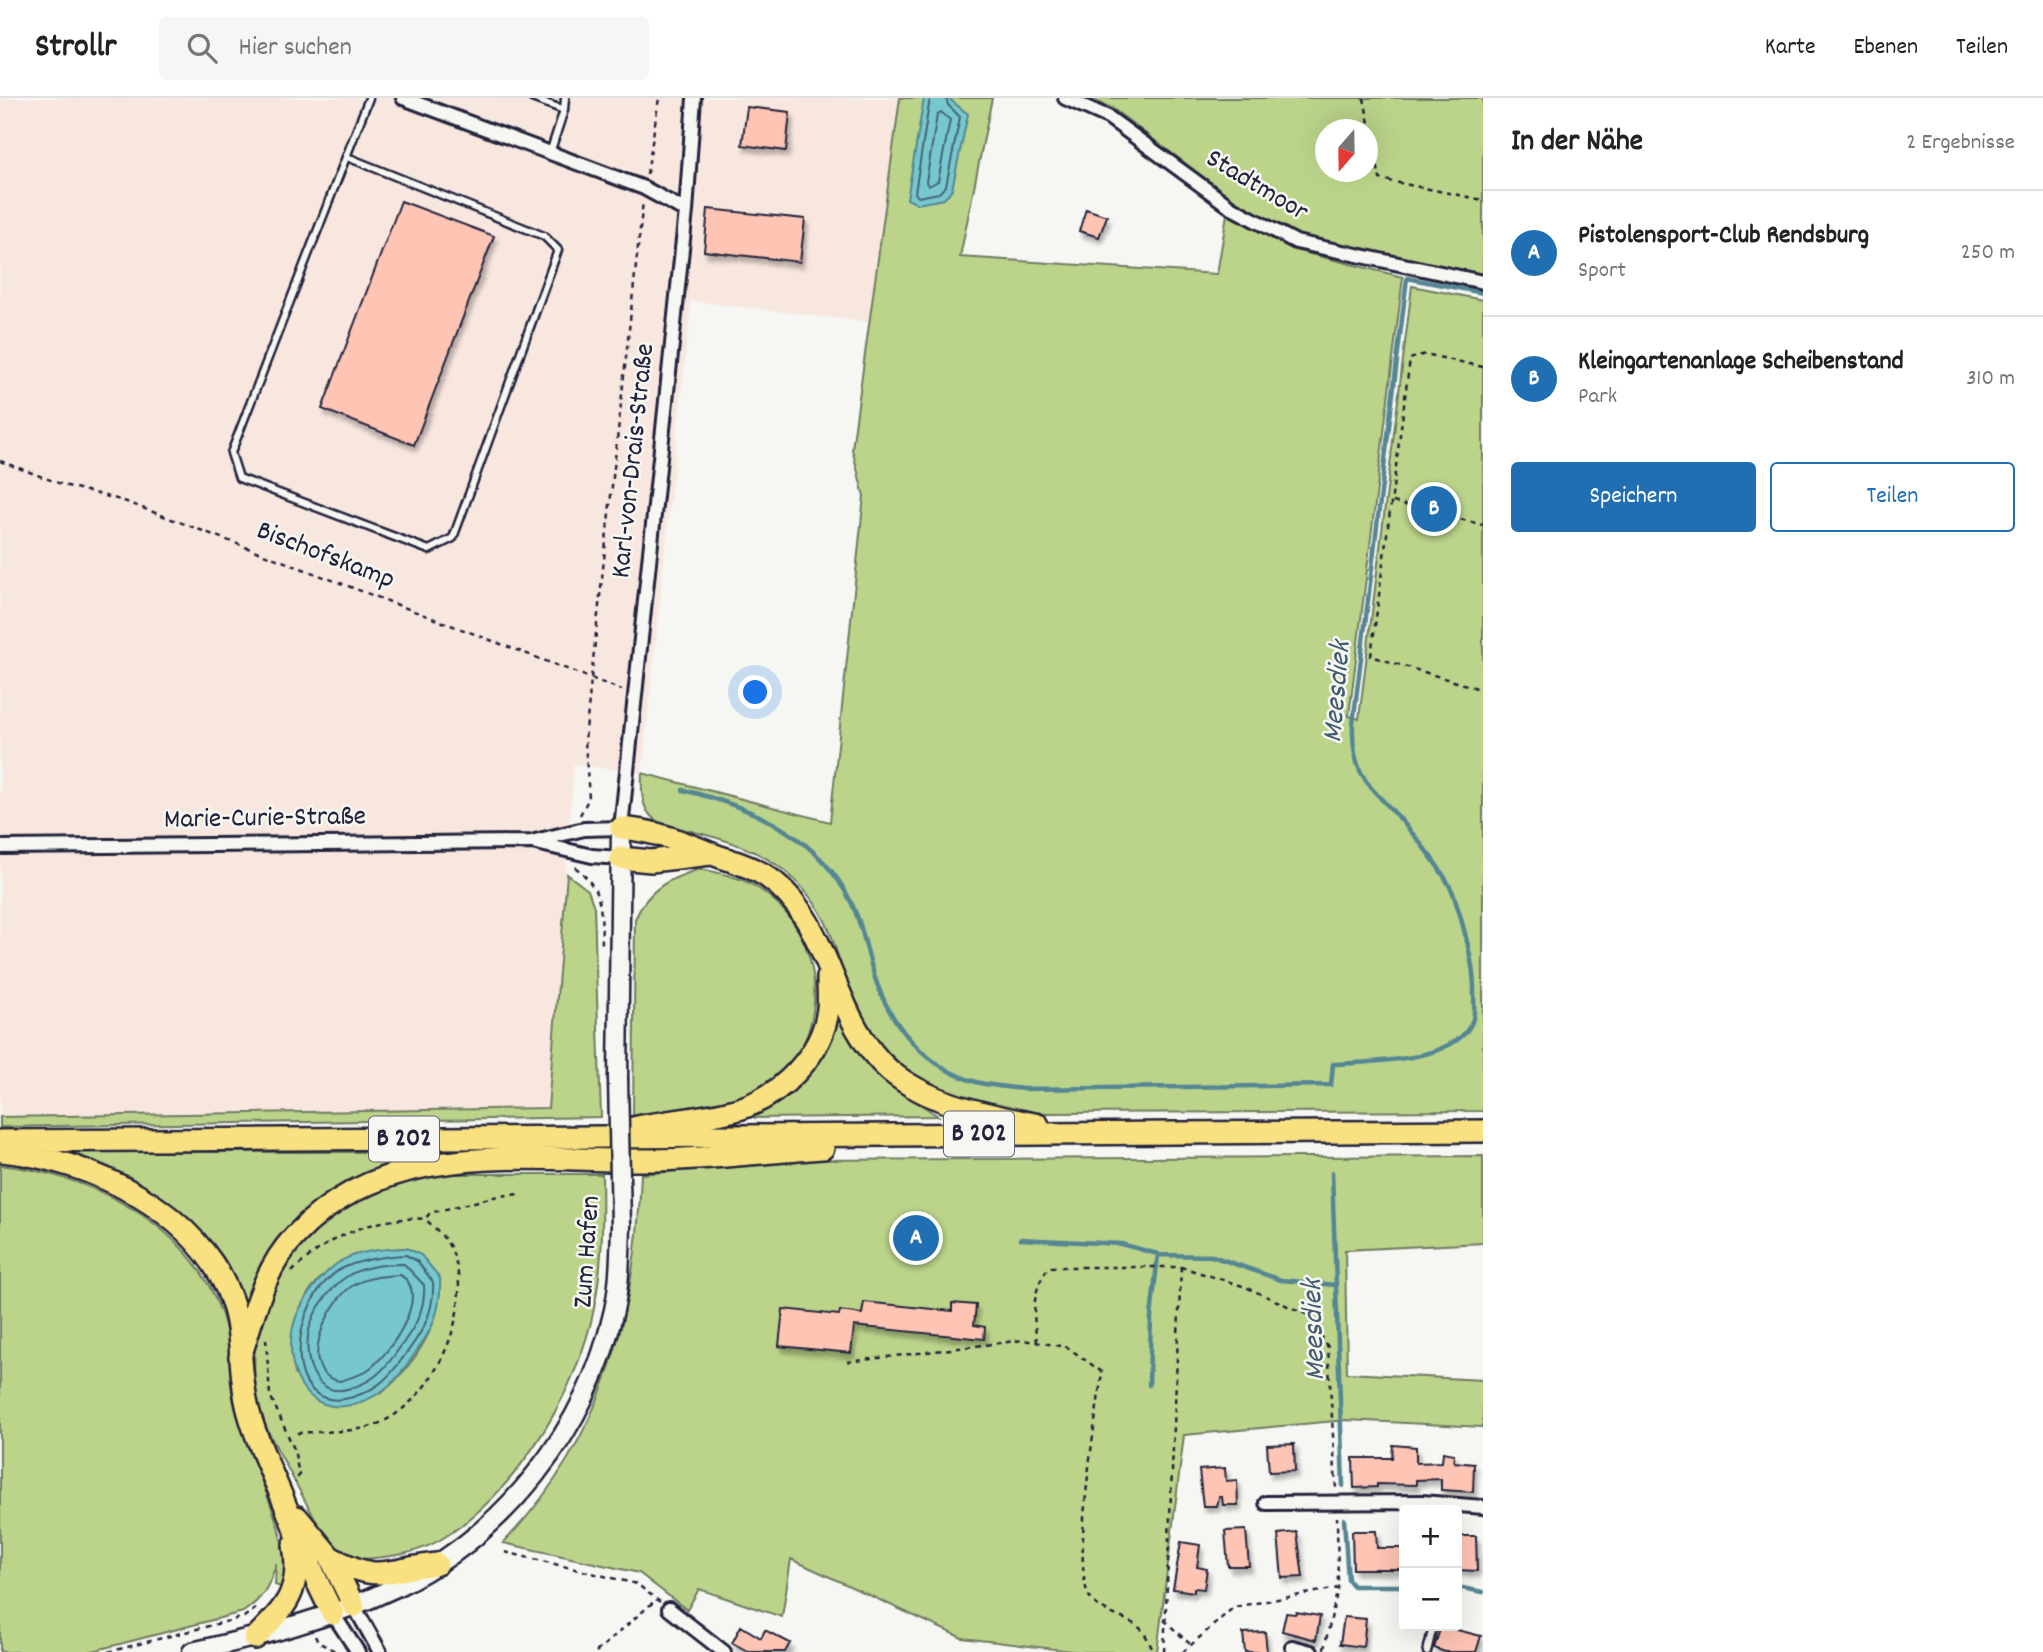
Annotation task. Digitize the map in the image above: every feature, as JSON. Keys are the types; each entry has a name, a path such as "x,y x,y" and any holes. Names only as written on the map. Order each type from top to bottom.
{"highway":[{"path":"621,828 663,834 742,863 767,877 789,897 806,918 848,1012 890,1070 935,1098 971,1111 1078,1133"},
{"path":"620,858 651,861 713,854"},
{"path":"586,1138 739,1109 780,1087 797,1072 820,1034 828,1011 828,971"},
{"name":"B 202","path":"0,1141 1483,1130"},
{"path":"240,1357 264,1280 293,1238 340,1198 393,1172 444,1162 656,1160 812,1149 870,1134"},
{"path":"0,1151 79,1168 133,1194 166,1216 196,1244 222,1281 238,1325 248,1411 288,1493 330,1557 354,1605"},
{"path":"255,1638 282,1612 296,1584 299,1570 288,1493"},
{"path":"295,1532 333,1614"},
{"path":"330,1557 351,1568 377,1576 436,1564"}],"main road":[{"name":"Zum Hafen","path":"192,1652 255,1638 333,1614 396,1588 436,1564 498,1515 543,1466 569,1428 589,1388 608,1331 620,1269 618,1078 621,828"}],"street":[{"path":"403,98 644,188 686,211"},
{"name":"Karl-von-Drais-Straße","path":"621,828 686,211 694,98"},
{"name":"Stadtmoor","path":"1065,98 1108,117 1232,208 1296,242 1483,282"},
{"name":"Marie-Curie-Straße","path":"0,847 531,842 584,829 621,828"},
{"name":"Marie-Curie-Straße","path":"531,842 561,850 620,858"},
{"path":"1266,1503 1422,1502 1483,1507"},
{"path":"354,1605 380,1652"},
{"path":"669,1609 724,1652"},
{"path":"333,1614 358,1652"},
{"path":"1292,1647 1311,1652"}],"lane":[{"path":"347,157 544,236 558,250 453,538 429,550 239,478 232,453 369,98"},
{"path":"532,98 564,110"},
{"path":"550,153 564,110 565,98"},
{"path":"1427,1652 1432,1631"}],"path":[{"path":"575,820 584,811 589,798 585,741 591,679 644,188 659,98"},
{"path":"1364,98 1380,179 1483,200"},
{"path":"1483,367 1425,354 1410,359 1371,656 1483,690"},
{"name":"Bischofskamp","path":"0,460 64,485 124,501 635,695"},
{"path":"1393,502 1483,525"},
{"path":"574,859 573,866 590,879"},
{"path":"425,1219 430,1213 498,1196 521,1194"},
{"path":"287,1280 314,1250 336,1238 376,1225 411,1218 425,1219 441,1233 451,1250 457,1271 455,1325 449,1335 441,1364 410,1404 371,1426 297,1433"},
{"path":"1037,1342 1033,1316 1037,1282 1049,1267 1181,1267 1243,1286 1308,1315 1328,1347 1336,1504 1338,1588 1323,1652"},
{"path":"1164,1652 1181,1267"},
{"path":"267,1329 270,1395 294,1449 299,1475 288,1493"},
{"path":"847,1362 900,1357 989,1342 1037,1342 1067,1347 1089,1360 1101,1373 1082,1543 1082,1578 1090,1598 1109,1614 1141,1629 1154,1652"},
{"path":"505,1552 636,1584 657,1599 596,1652"},
{"path":"1183,1652 1234,1607 1338,1588"},
{"path":"1164,1620 1191,1645"}],"shaded area":[{"path":"0,98 900,98 869,322 691,301 642,773 574,764 548,1108 0,1117"}],"green space":[{"path":"900,98 992,98 960,257 1217,274 1227,214 1294,250 1403,277 1349,716 1359,719 1412,286 1483,300 1483,1111 1048,1113 1019,1111 963,1099 913,1074 891,1056 873,1035 849,991 828,927 810,896 795,880 767,858 751,850 717,838 664,825 656,821 647,810 642,797 642,773 830,822 864,496 852,449"},
{"path":"1088,98 1483,98 1483,276 1297,236 1234,200 1112,108"},
{"path":"700,869 747,882 774,900 794,924 808,952 814,982 813,1013 804,1042 788,1068 763,1089 749,1097 717,1107 633,1117 635,919 653,892 669,881"},
{"path":"567,874 588,890 594,907 601,1117 0,1127 0,1117 548,1108"},
{"path":"834,1007 894,1087 938,1116 755,1118 754,1115 779,1100"},
{"path":"63,1152 466,1152 377,1171 332,1193 312,1207 278,1243 263,1263 242,1307 217,1261 63,1157"},
{"path":"1483,1156 1483,1243 1345,1250 1347,1373 1483,1380 1483,1427 1347,1420 1184,1435 1157,1652 1080,1652 962,1638 791,1559 782,1617 699,1589 687,1610 639,1573 503,1543 537,1504 566,1462 608,1373 622,1325 631,1276 641,1174 810,1160"},
{"path":"0,1165 67,1179 131,1208 160,1228 184,1251 205,1279 225,1325 241,1419 279,1529 285,1568 284,1588 275,1585 276,1563 265,1591 243,1612 89,1652 0,1652"},
{"path":"439,1174 602,1174 601,1248 595,1304 581,1353 553,1415 514,1473 467,1521 440,1540 412,1552 363,1559 360,1566 346,1559 325,1538 265,1426 254,1386 255,1327 290,1253 333,1214 380,1189","holes":["407,1248 440,1278 436,1311 424,1342 405,1370 381,1394 295,1375 297,1320 305,1299 317,1282 333,1268 354,1258 379,1251"]}],"water":[{"path":"924,98 948,98 968,114 952,189 944,199 917,204 907,199"},
{"path":"407,1248 421,1255 440,1278 436,1316 426,1337 399,1375 378,1394 358,1403 339,1406 323,1404 301,1385 291,1354 291,1337 302,1305 323,1276 343,1260 370,1251"}],"building":[{"path":"747,107 790,112 786,151 742,145"},
{"path":"401,201 494,236 414,445 322,409"},
{"path":"708,209 805,219 800,262 704,251"},
{"path":"1086,209 1107,216 1099,237 1079,231"},
{"path":"864,1302 952,1311 952,1303 976,1305 974,1325 985,1327 984,1339 854,1326 851,1353 779,1346 783,1309 839,1315 840,1311 862,1314"},
{"path":"1294,1444 1295,1471 1269,1472 1267,1445"},
{"path":"1393,1445 1416,1447 1416,1463 1442,1462 1443,1452 1454,1454 1454,1462 1474,1464 1473,1492 1441,1490 1441,1479 1416,1480 1416,1485 1377,1484 1377,1487 1354,1488 1353,1458 1392,1458"},
{"path":"1225,1468 1226,1481 1237,1480 1238,1505 1223,1505 1222,1497 1219,1497 1217,1506 1203,1506 1199,1470"},
{"path":"1246,1530 1249,1566 1228,1566 1225,1531"},
{"path":"1352,1531 1376,1531 1377,1548 1399,1548 1399,1569 1353,1569"},
{"path":"1297,1532 1303,1577 1282,1578 1278,1534"},
{"path":"1462,1536 1476,1536 1477,1571 1462,1570"},
{"path":"1181,1542 1200,1545 1197,1567 1207,1569 1204,1589 1194,1588 1194,1592 1173,1589"},
{"path":"1286,1613 1320,1616 1316,1640 1282,1631"},
{"path":"1344,1617 1366,1619 1363,1647 1340,1644"},
{"path":"741,1626 761,1638 765,1630 790,1643 785,1652 749,1652 732,1643"},
{"path":"1439,1631 1461,1631 1481,1636 1476,1652 1445,1652 1434,1648"},
{"path":"1265,1632 1267,1652 1245,1652 1243,1633"}],"waterway":[{"name":"Meesdiek","path":"683,790 753,813 795,837 814,852 831,870 851,902 876,981 891,1014 927,1056 958,1076 976,1082 1023,1089 1331,1085 1333,1064 1412,1057 1451,1044 1465,1033 1473,1019 1474,1009 1474,981 1457,904 1449,885 1432,859 1361,772 1353,743 1353,724 1407,278 1483,293"},
{"name":"Meesdiek","path":"1332,1172 1343,1486"},
{"path":"1020,1239 1121,1244 1158,1254"},
{"path":"1149,1385 1151,1317 1158,1255 1212,1256 1281,1280 1336,1285"},
{"name":"Meesdiek","path":"1344,1519 1348,1580 1353,1586 1399,1586"},
{"name":"Meesdiek","path":"1462,1588 1483,1592"}],"place":[{"name":"Kleingartenanlage Scheibenstand","path":"1434,509"},
{"name":"Pistolensport-Club Rendsburg","path":"916,1238"}]}
